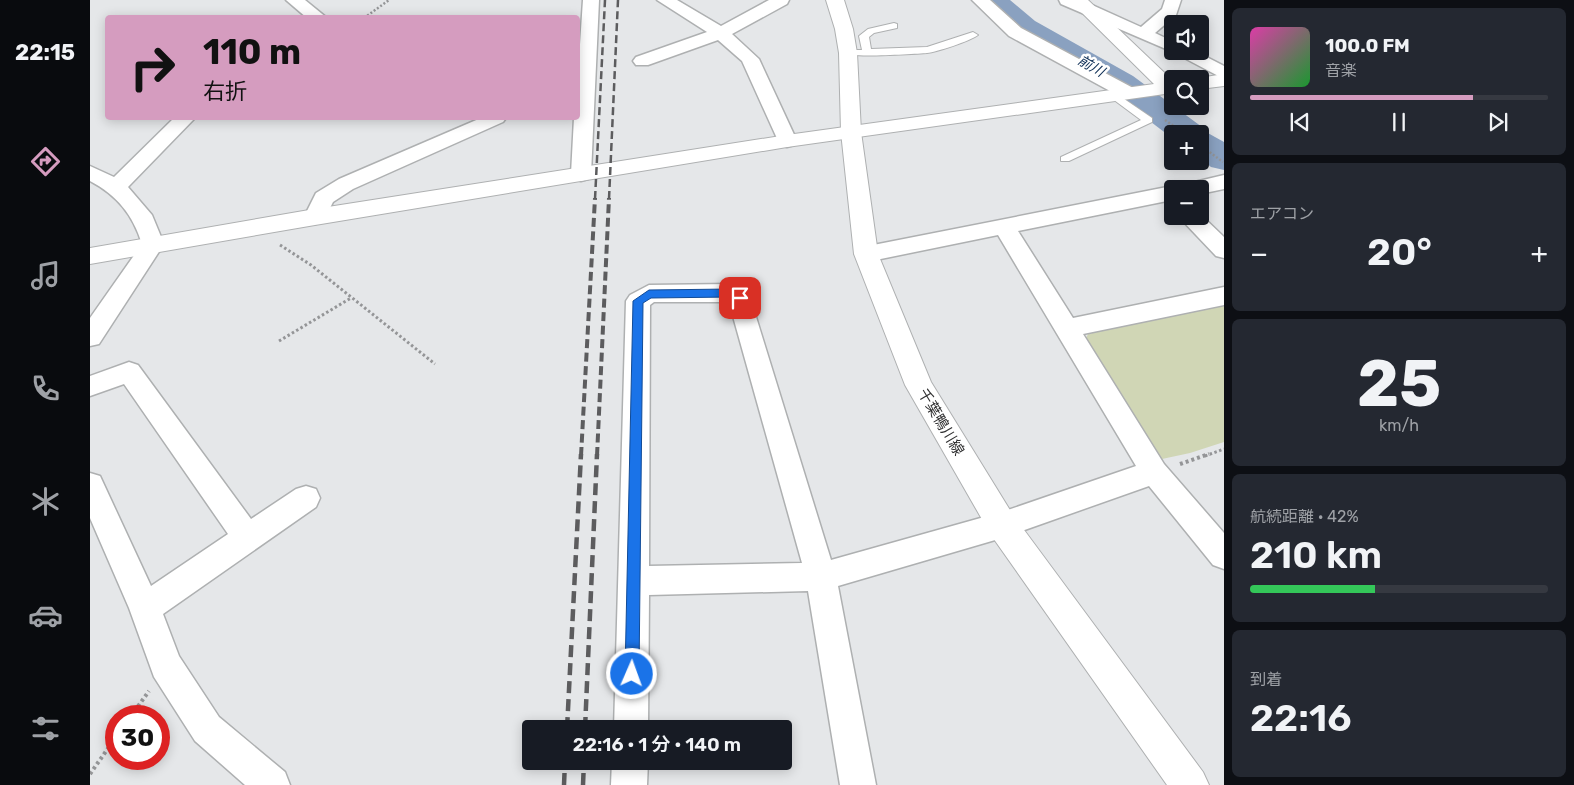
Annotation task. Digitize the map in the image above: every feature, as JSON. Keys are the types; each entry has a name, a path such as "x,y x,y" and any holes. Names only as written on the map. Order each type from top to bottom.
{"street":[{"path":"294,0 315,15"},
{"path":"581,174 582,80 591,0"},
{"path":"665,0 721,34 750,59 787,141"},
{"path":"642,61 721,34 781,0"},
{"name":"千葉鴨川線","path":"835,0 842,22 857,53 851,132 866,254 919,385 1002,525 1190,785"},
{"path":"980,0 1015,32 1121,94"},
{"path":"1067,0 1083,4 1164,43"},
{"path":"1144,33 1170,11 1173,0"},
{"path":"1083,4 1164,80"},
{"path":"1199,60 1224,73"},
{"path":"1209,82 1224,80"},
{"path":"90,256 315,216 787,141 1164,88"},
{"path":"116,187 183,120"},
{"path":"315,216 324,198 346,184 491,120"},
{"path":"90,173 123,191 139,211 149,228 153,244 90,337"},
{"path":"1209,186 1224,182"},
{"path":"866,254 1004,226 1164,197"},
{"path":"1198,225 1224,250"},
{"path":"1004,226 1065,329 1154,472 1224,555"},
{"path":"631,720 638,301 649,294 731,293 740,298 821,577 858,785"},
{"path":"1065,329 1224,296"},
{"path":"90,386 129,372 248,538"},
{"path":"634,581 821,577 1002,525 1154,472"},
{"path":"90,485 145,608 166,666 206,729 272,785"},
{"path":"145,608 306,498"},
{"path":"629,785 630,770"}],"lane":[{"path":"894,26 871,31 864,36 857,53 928,50 973,35"},
{"path":"1065,159 1148,120 1121,94"}],"path":[{"path":"368,15 389,0"},
{"path":"1209,151 1224,162"},
{"path":"252,227 310,265 435,364"},
{"path":"279,342 351,298"},
{"path":"1154,472 1224,449"},
{"path":"90,774 105,753"}],"green space":[{"path":"1224,303 1224,442 1190,453 1162,459 1152,453 1085,341 1088,334"}],"waterway":[{"name":"前川","path":"992,0 1024,27 1121,83 1178,125"},
{"name":"前川","path":"1209,148 1224,159"}],"railway":[{"path":"595,199 605,0"},
{"path":"609,199 618,0"},
{"path":"581,456 595,198"},
{"path":"597,456 609,198"},
{"path":"567,720 581,454"},
{"path":"585,720 597,454"},
{"path":"564,785 565,770"},
{"path":"583,785 584,770"}],"route":[{"path":"632,674 638,301 649,294 731,293 740,298"}]}
